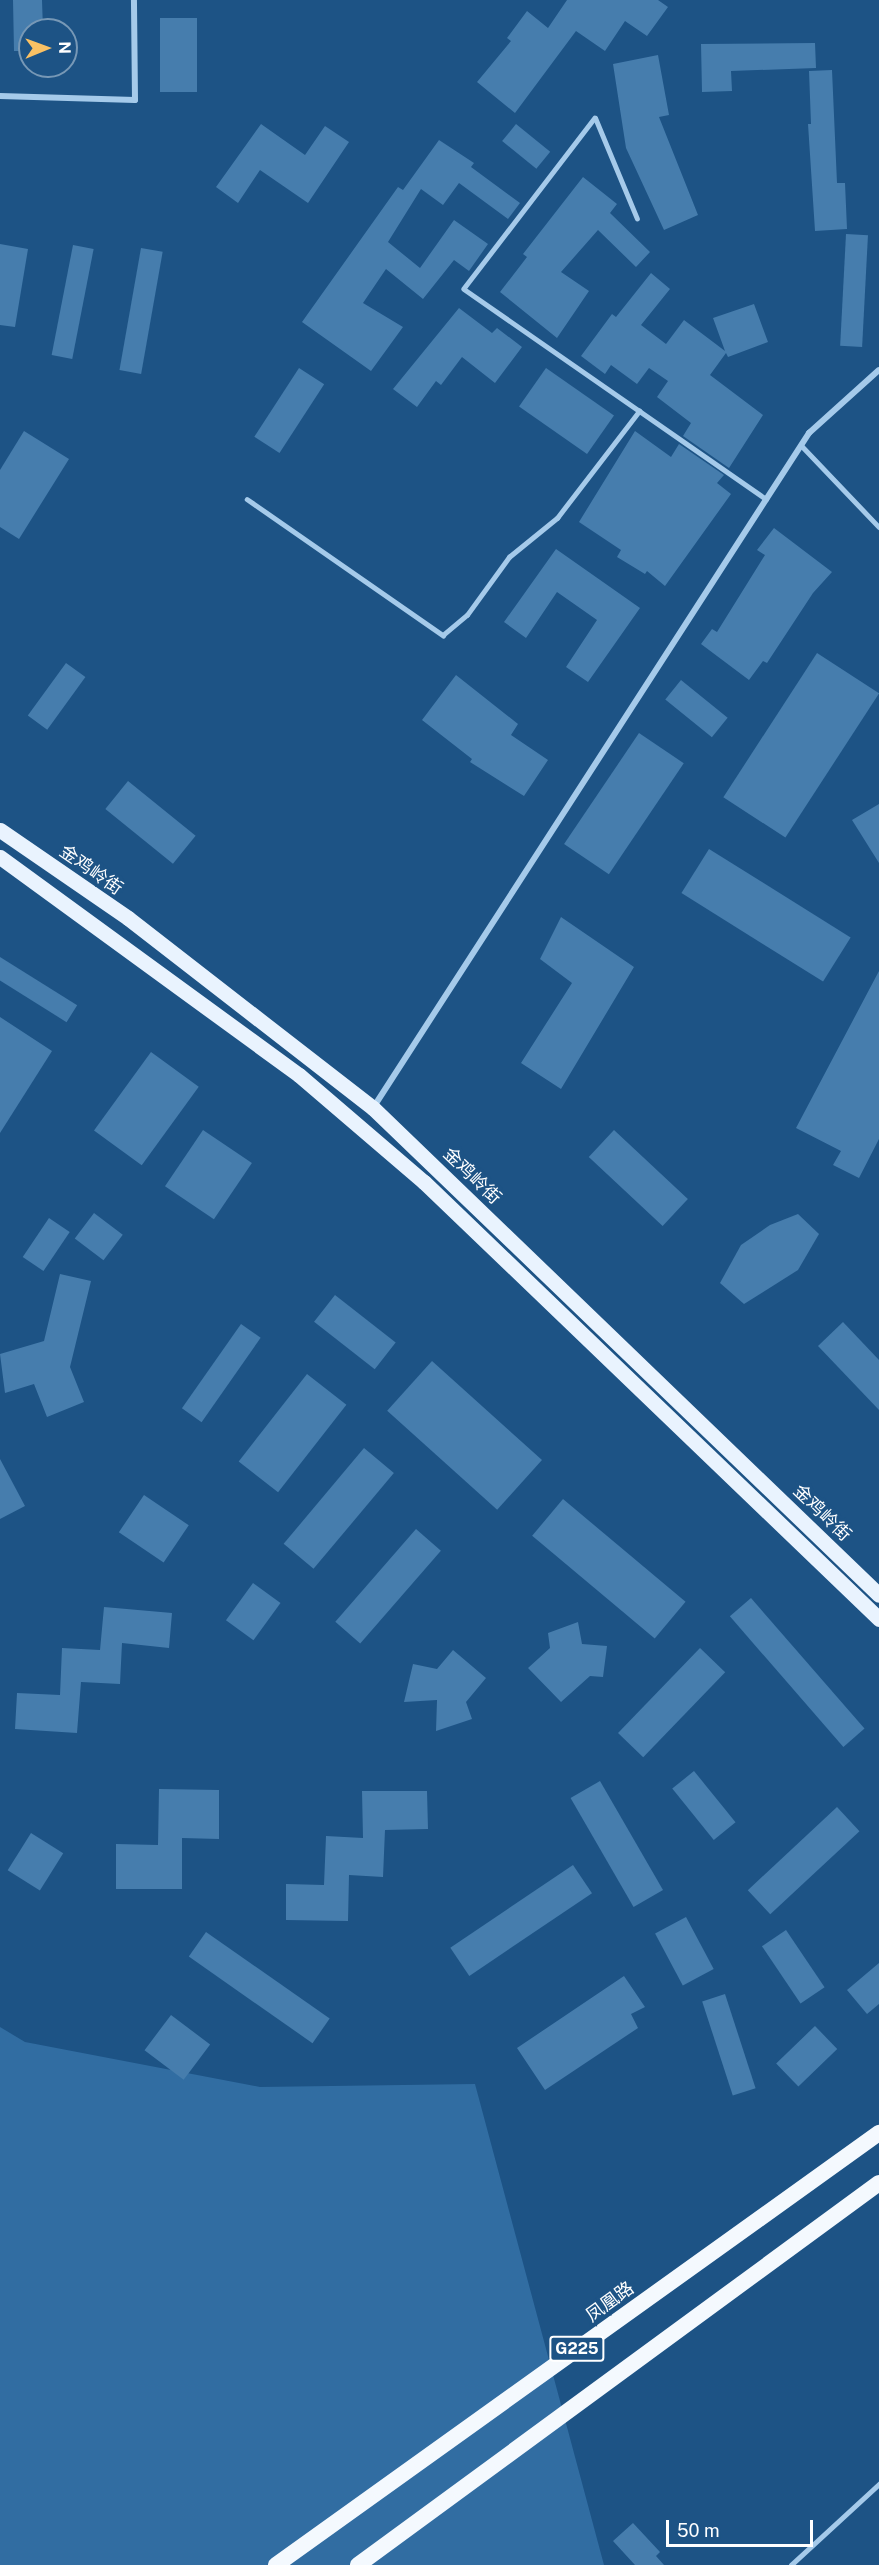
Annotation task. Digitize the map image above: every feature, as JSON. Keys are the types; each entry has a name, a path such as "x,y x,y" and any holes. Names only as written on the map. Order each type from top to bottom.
{"highway":[{"name":"凤凰路","path":"276,2565 879,2133"},
{"name":"G225","path":"358,2565 879,2183"}],"main road":[{"name":"金鸡岭街","path":"0,830 128,918 373,1108 879,1595"},
{"name":"金鸡岭街","path":"0,857 299,1075 424,1182 879,1619"}],"street":[{"path":"0,96 135,100 134,0"},
{"path":"373,1108 809,433 879,370"}],"lane":[{"path":"637,219 595,118 464,289 766,499"},
{"path":"247,499 443,635 467,615 509,557 557,518 639,411"},
{"path":"801,446 879,527"},
{"path":"791,2565 879,2484"}],"shaded area":[{"path":"0,2027 25,2042 260,2087 475,2084 604,2565 0,2565"}],"building":[{"path":"13,0 42,0 43,18 18,18 18,51 14,51"},
{"path":"567,0 658,0 668,7 647,36 625,21 605,51 576,31 515,113 477,82 511,41 507,38 527,11 548,28"},
{"path":"160,18 197,18 197,92 160,92"},
{"path":"815,43 816,68 731,71 732,91 702,92 701,44"},
{"path":"658,55 669,115 659,117 698,215 664,230 626,148 613,64"},
{"path":"832,70 837,183 845,183 847,229 815,231 808,124 811,124 809,71"},
{"path":"261,124 305,155 325,126 349,142 308,203 260,170 238,203 216,187"},
{"path":"516,124 550,152 536,169 502,141"},
{"path":"439,140 474,163 471,167 520,203 508,219 459,183 443,205 421,189 388,242 420,268 454,220 488,244 469,271 454,260 423,299 386,269 363,303 403,327 371,371 302,322 398,187 403,190"},
{"path":"583,177 617,204 610,213 650,252 636,267 598,230 561,272 589,291 557,338 500,292 527,257 523,254"},
{"path":"846,234 868,235 862,347 840,346"},
{"path":"0,244 28,249 15,327 0,325"},
{"path":"73,245 94,249 72,359 52,355"},
{"path":"141,248 163,252 141,374 119,370"},
{"path":"651,273 670,289 641,325 666,344 684,320 725,351 713,318 754,304 768,342 728,357 726,353 710,375 763,415 729,468 683,436 691,423 657,397 668,381 649,368 637,384 611,365 605,374 581,356 612,314 616,317"},
{"path":"459,308 492,333 497,328 522,347 495,383 462,357 441,385 436,381 417,407 393,389"},
{"path":"299,368 324,384 279,453 254,437"},
{"path":"546,368 614,416 587,454 519,407"},
{"path":"24,431 69,459 19,539 0,527 0,470"},
{"path":"635,431 671,457 679,444 724,475 717,483 731,494 665,586 647,571 645,574 617,557 621,550 579,522"},
{"path":"774,528 832,572 813,593 767,663 763,661 749,680 701,644 712,629 717,632 765,555 757,550"},
{"path":"556,549 640,608 588,682 566,667 597,620 557,592 526,638 504,622"},
{"path":"817,653 879,693 785,838 723,797"},
{"path":"66,663 85,677 47,730 28,716"},
{"path":"456,675 518,724 511,735 548,760 524,796 470,762 472,759 422,720"},
{"path":"681,680 728,718 712,737 665,699"},
{"path":"639,733 684,763 609,874 564,844"},
{"path":"128,781 196,836 173,864 105,809"},
{"path":"879,804 879,863 852,820"},
{"path":"709,849 851,937 823,982 681,893"},
{"path":"561,917 634,967 561,1089 521,1063 572,983 540,959"},
{"path":"0,957 77,1005 67,1022 0,981"},
{"path":"879,971 879,1139 859,1178 833,1165 841,1151 796,1128"},
{"path":"0,1017 52,1051 0,1133"},
{"path":"151,1052 199,1087 142,1165 94,1130"},
{"path":"203,1130 252,1163 214,1219 165,1186"},
{"path":"614,1130 688,1199 663,1226 589,1157"},
{"path":"94,1213 123,1235 103,1260 75,1239"},
{"path":"798,1214 819,1234 798,1270 744,1304 720,1283 741,1245 770,1225"},
{"path":"49,1218 70,1232 43,1271 23,1257"},
{"path":"60,1274 91,1281 70,1367 84,1402 47,1417 34,1384 5,1393 0,1354 44,1341"},
{"path":"335,1295 396,1342 375,1369 314,1322"},
{"path":"843,1322 879,1360 879,1410 818,1346"},
{"path":"241,1324 261,1338 202,1422 182,1408"},
{"path":"432,1361 542,1460 497,1510 387,1411"},
{"path":"307,1374 346,1405 278,1492 239,1461"},
{"path":"364,1448 394,1473 314,1569 284,1544"},
{"path":"0,1459 25,1506 0,1519"},
{"path":"144,1495 189,1525 164,1563 119,1532"},
{"path":"563,1499 686,1602 655,1639 532,1536"},
{"path":"416,1529 441,1551 360,1643 335,1622"},
{"path":"253,1583 281,1603 253,1640 226,1620"},
{"path":"751,1598 864,1729 843,1747 730,1616"},
{"path":"104,1607 172,1613 169,1648 122,1643 120,1684 81,1682 77,1733 15,1729 17,1693 60,1695 62,1648 100,1650"},
{"path":"578,1622 582,1644 607,1646 603,1677 590,1676 561,1702 528,1668 550,1648 548,1633"},
{"path":"700,1648 725,1672 643,1757 618,1733"},
{"path":"453,1650 486,1678 466,1702 472,1719 436,1731 437,1700 404,1702 413,1664 437,1669"},
{"path":"694,1771 736,1822 714,1840 672,1789"},
{"path":"600,1781 663,1890 634,1907 571,1798"},
{"path":"159,1789 219,1790 219,1839 182,1838 182,1889 116,1889 116,1844 158,1845"},
{"path":"362,1791 427,1791 428,1829 385,1830 383,1877 349,1875 348,1921 286,1920 286,1884 324,1885 326,1836 363,1838"},
{"path":"837,1807 860,1831 770,1914 748,1890"},
{"path":"31,1833 63,1853 40,1890 8,1870"},
{"path":"573,1865 592,1893 469,1976 450,1948"},
{"path":"686,1917 714,1969 683,1986 655,1933"},
{"path":"786,1930 825,1987 801,2003 762,1946"},
{"path":"206,1932 330,2019 312,2043 189,1957"},
{"path":"879,1963 879,2004 867,2014 847,1990"},
{"path":"624,1976 645,2007 631,2014 638,2028 545,2090 517,2048"},
{"path":"725,1994 756,2088 733,2096 702,2001"},
{"path":"171,2015 210,2044 184,2080 145,2050"},
{"path":"815,2026 837,2049 798,2087 776,2064"},
{"path":"633,2523 660,2552 656,2556 664,2565 635,2565 613,2541"}]}
